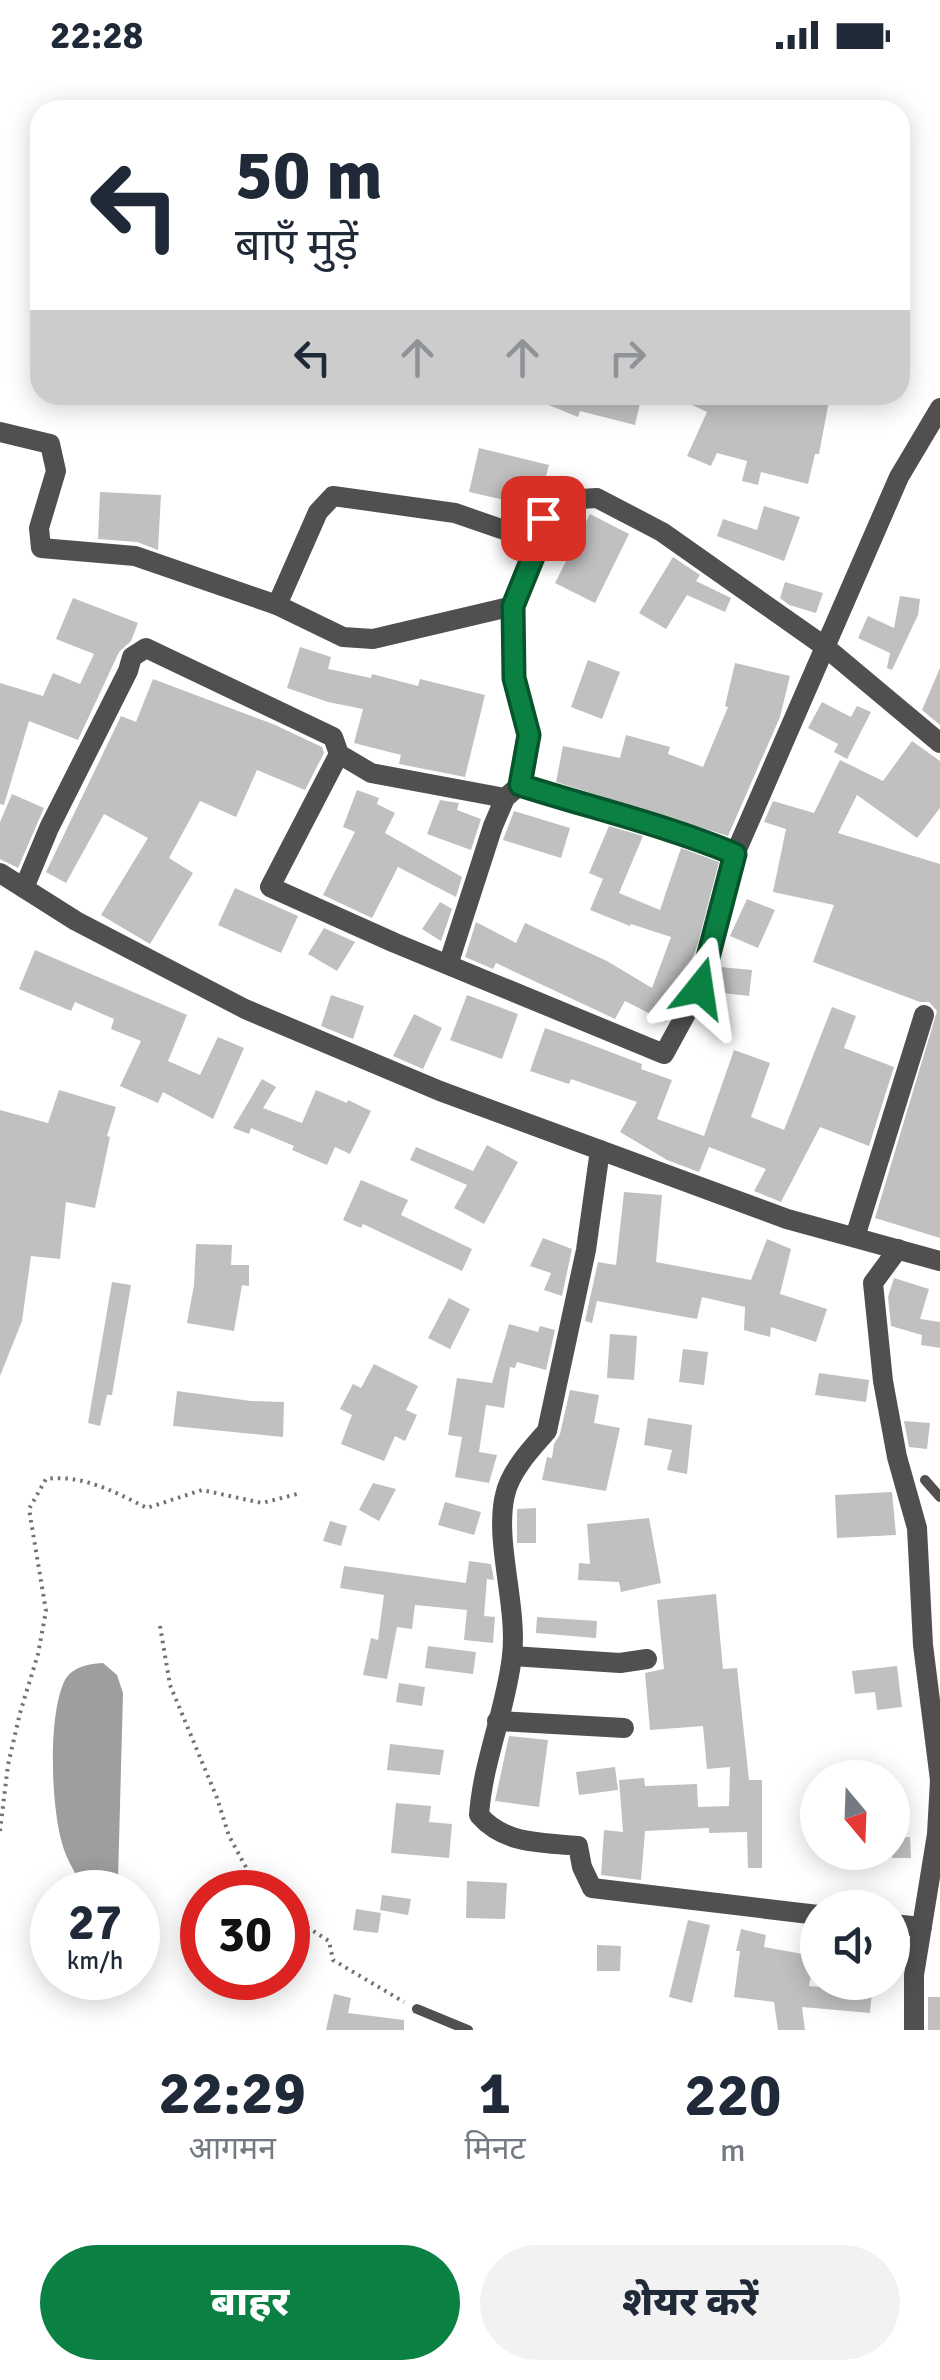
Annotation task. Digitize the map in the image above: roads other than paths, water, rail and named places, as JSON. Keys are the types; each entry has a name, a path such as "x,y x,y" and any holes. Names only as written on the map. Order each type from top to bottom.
{"street":[{"path":"339,754 270,887 664,1054 700,988 735,854 899,477 940,408"},
{"path":"0,432 50,444 56,471 40,528 41,548 135,556 277,605 343,637 373,639 513,606"},
{"path":"448,962 512,792 529,735 514,678 513,606 539,542 547,493 553,487 580,499 597,498 662,532 824,646 940,743"},
{"path":"277,605 318,512 333,496 455,513 539,542"},
{"path":"24,888 132,657 146,648 333,737 339,754 371,774 512,792 684,833 735,854"},
{"path":"0,873 76,921 246,1010 440,1091 788,1219 940,1261"},
{"path":"855,1238 924,1015"},
{"path":"600,1150 586,1250 547,1431 527,1453 505,1493 503,1531 510,1580 512,1656 482,1782 479,1815 492,1829 514,1840 578,1846 582,1868 592,1888 800,1912"},
{"path":"898,1250 873,1283 883,1381 897,1457 917,1528 923,1645 940,1780 931,1927 914,1975 914,2030"},
{"path":"512,1656 620,1663 647,1659"},
{"path":"497,1720 624,1728"}],"lane":[{"path":"925,1480 940,1497"},
{"path":"416,2009 468,2030"}]}
